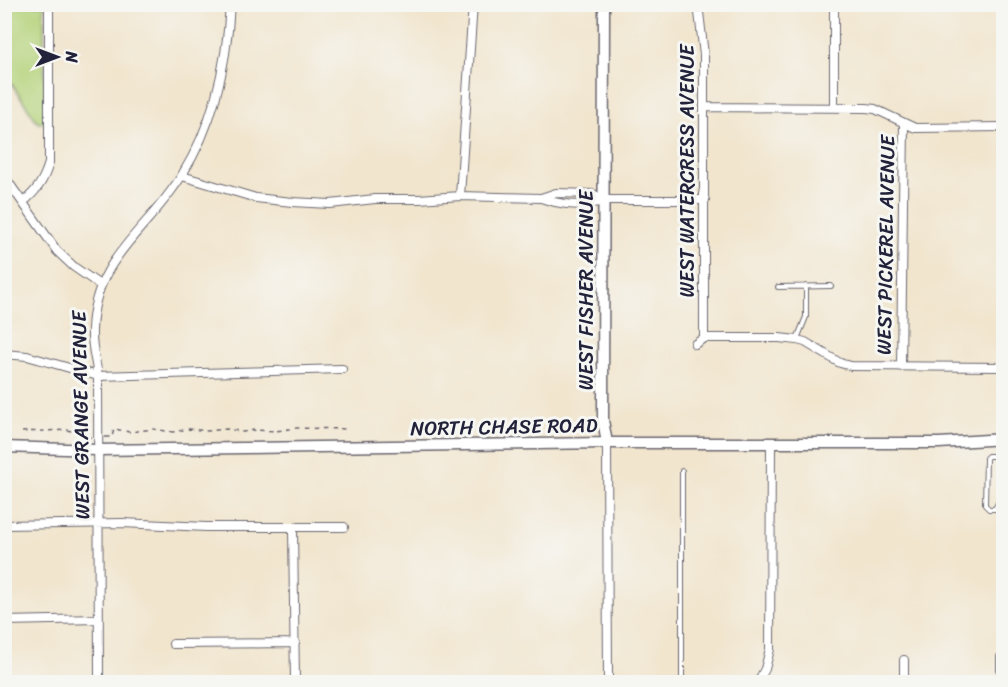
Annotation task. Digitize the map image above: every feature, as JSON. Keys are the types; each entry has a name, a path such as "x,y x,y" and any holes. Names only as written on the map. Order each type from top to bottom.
{"street":[{"path":"23,202 39,188 49,163 49,4"},
{"name":"WEST GRANGE AVENUE","path":"99,682 98,375 92,333 94,309 100,285 115,256 156,213 182,176 212,114 224,67 230,4"},
{"path":"460,195 473,4"},
{"name":"WEST FISHER AVENUE","path":"604,4 603,420 607,443 608,682"},
{"name":"WEST WATERCRESS AVENUE","path":"698,4 704,55 705,107 704,338"},
{"path":"834,4 834,108"},
{"path":"705,107 875,109 915,128 1004,127"},
{"name":"WEST PICKEREL AVENUE","path":"901,367 904,123"},
{"path":"4,176 57,251 74,267 100,285"},
{"path":"182,176 256,198 330,204 375,199 419,199 460,195 541,198 557,204 594,204 604,200 705,200"},
{"path":"696,344 704,338 779,338 805,342 840,363 851,366 1004,367"},
{"path":"4,354 27,356 98,375 342,369"},
{"name":"NORTH CHASE ROAD","path":"4,447 97,450 607,443 949,443 1004,439"},
{"path":"758,682 765,669 770,649 771,444"},
{"path":"4,525 99,524 344,528"},
{"path":"293,528 295,682"},
{"path":"4,621 99,619"},
{"path":"173,644 295,643"},
{"path":"1001,657 1001,682"},
{"path":"904,660 904,682"}],"lane":[{"path":"797,340 806,317 806,286"},
{"path":"778,287 831,286"},
{"path":"1002,456 1000,499 995,509 989,509 985,505 986,458 1002,456"},
{"path":"681,471 682,682"}],"path":[{"path":"112,436 114,429 130,432 153,429 173,432 189,429 207,431 227,429 243,432 296,428 347,429"},
{"path":"22,432 67,430 85,434 84,438"}],"green space":[{"path":"4,5 44,5 45,122 38,123 5,74"}]}
